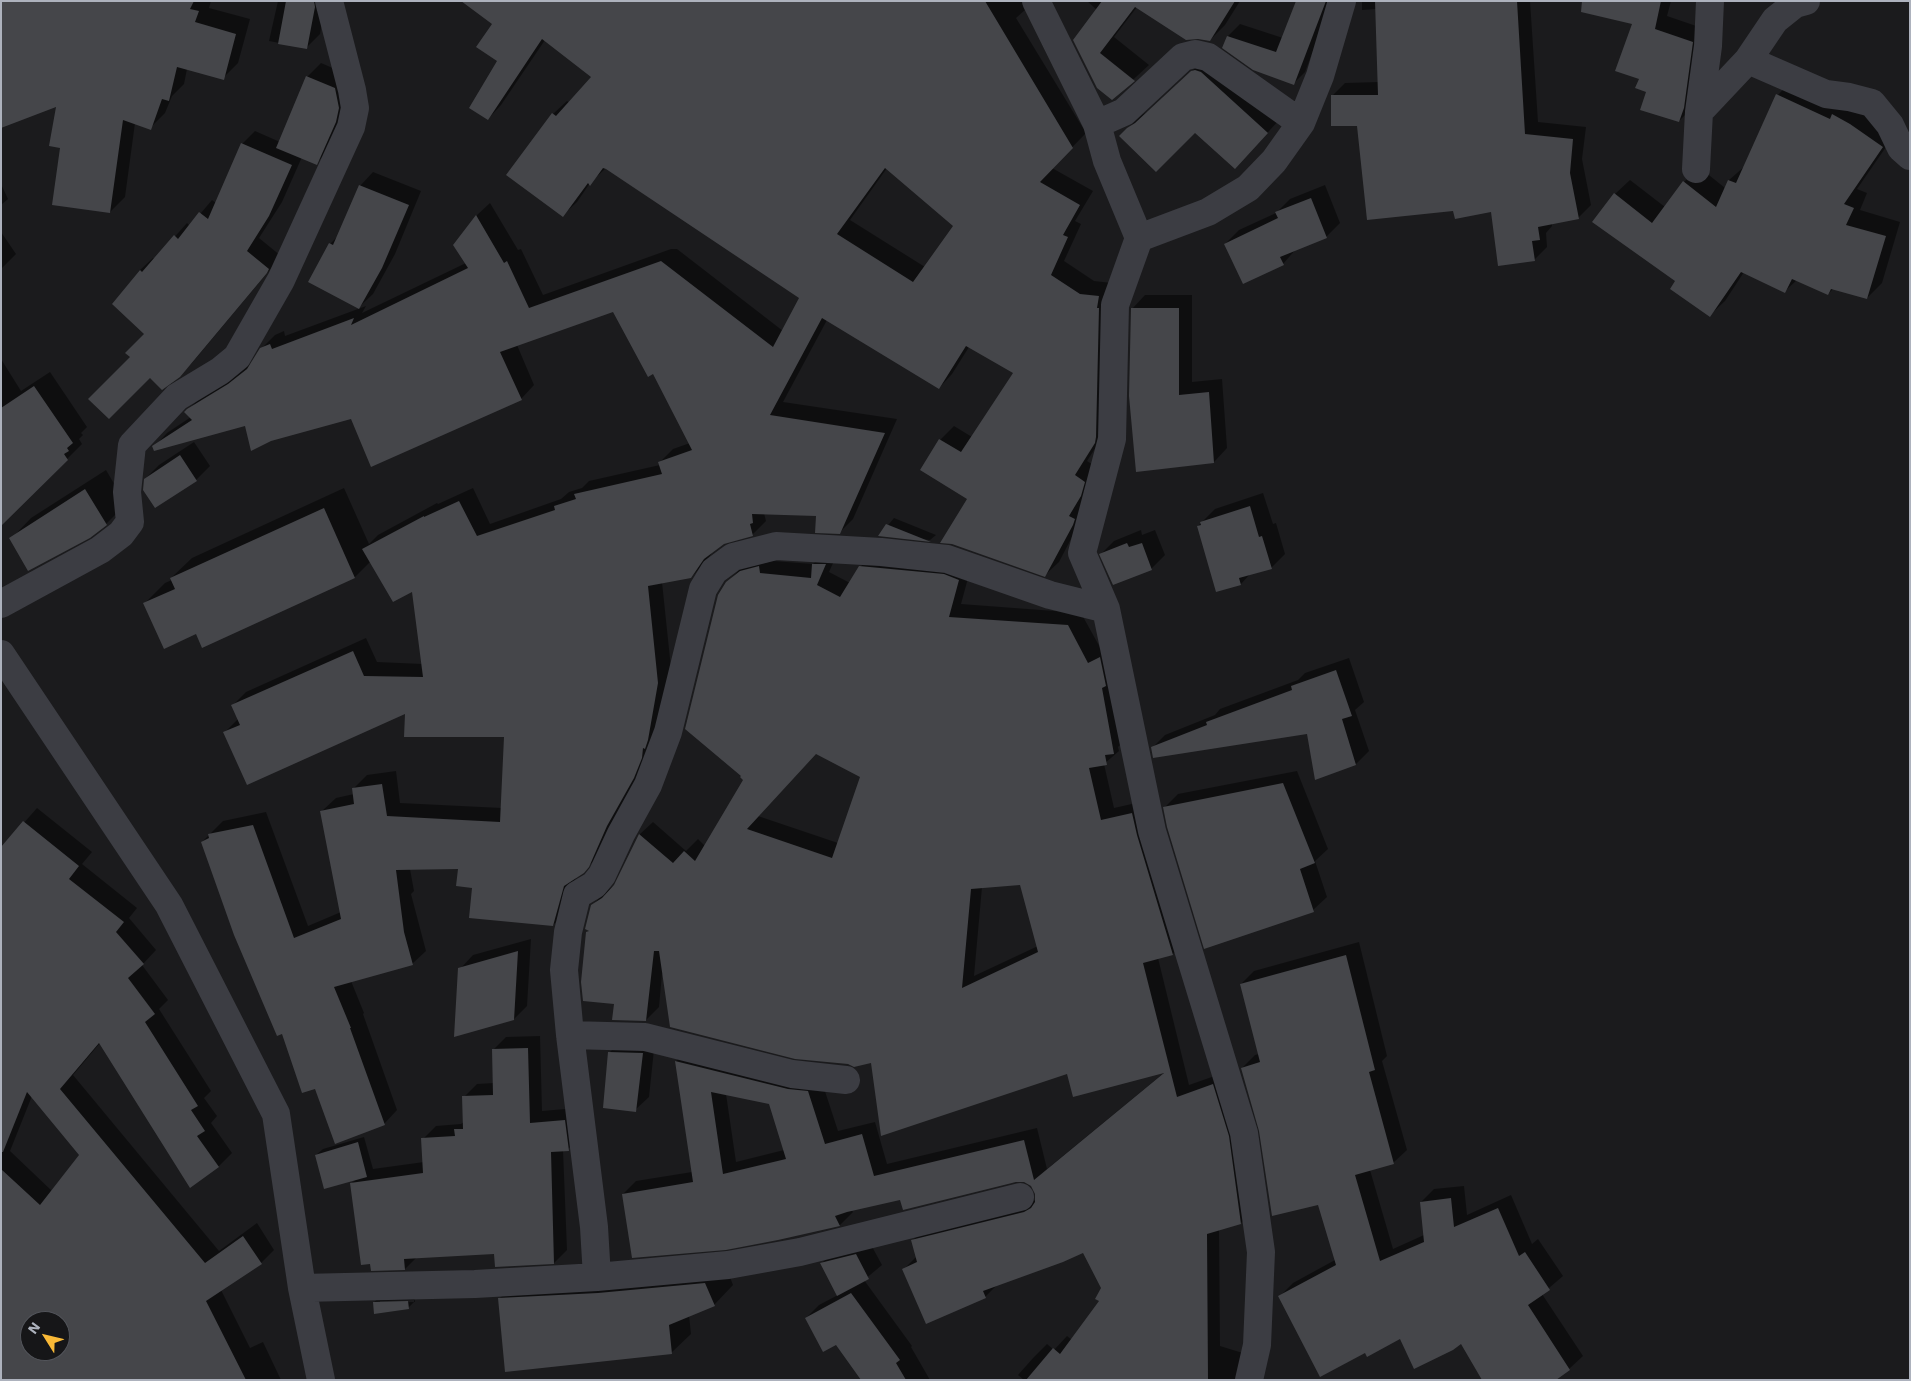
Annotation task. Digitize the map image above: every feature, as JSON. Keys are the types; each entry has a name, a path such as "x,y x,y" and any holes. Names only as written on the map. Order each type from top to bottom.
{"street":[{"path":"1,604 100,550 121,534 130,522 127,492 132,445 177,397 220,371 237,357 281,280 351,127 355,108 329,1"},
{"path":"1036,1 1097,124 1107,161 1139,238 1115,305 1112,439 1082,552 1106,610 1152,831 1244,1132 1262,1252 1256,1345 1248,1380"},
{"path":"1139,238 1208,212 1248,188 1274,161 1301,123 1320,76 1342,1"},
{"path":"1696,169 1700,112 1708,46 1710,1"},
{"path":"1700,112 1748,60 1775,20 1795,4 1806,1"},
{"path":"1097,124 1124,112 1184,58 1195,54 1208,57 1301,123"},
{"path":"1748,60 1826,94 1848,96 1872,103 1890,125 1902,148 1910,156"},
{"path":"597,1277 593,1218 564,970 568,932 577,895 594,885 602,875 621,834 648,785 668,732 703,589 714,571 733,556 776,546 890,553 948,559 1050,595 1106,610"},
{"path":"1,654 169,905 276,1114 302,1288 321,1380"},
{"path":"570,1034 645,1037 792,1074 846,1080"},
{"path":"302,1288 475,1284 597,1277 728,1265 800,1252 1020,1197"}],"building":[{"path":"1,1 194,1 190,9 199,11 195,22 236,34 224,80 177,67 169,101 162,99 151,130 123,120 110,213 52,205 60,148 49,146 56,107 1,128"},
{"path":"286,1 314,1 315,7 307,49 278,44"},
{"path":"461,1 985,1 1073,148 1040,182 1080,205 1063,235 1068,237 1051,275 1080,294 1099,296 1097,308 1099,308 1096,437 1095,443 1075,475 1085,482 1081,496 1069,516 1075,519 1073,525 1045,577 952,544 940,543 967,499 920,470 939,439 961,452 1013,373 966,346 939,389 822,318 770,415 885,433 840,534 815,533 816,516 752,514 753,523 750,524 753,536 724,544 704,559 691,578 648,586 658,683 648,740 645,749 643,748 642,758 634,778 607,826 589,867 584,873 564,886 553,926 469,918 472,888 456,886 458,869 396,870 404,932 413,965 334,987 351,1028 385,1125 335,1144 315,1089 302,1093 282,1034 277,1036 234,935 201,842 209,838 208,834 253,825 294,938 341,919 320,811 354,804 352,788 382,784 387,816 500,822 504,737 404,737 405,714 247,785 223,732 240,725 231,705 353,651 364,676 423,677 412,592 393,602 362,549 424,516 459,501 477,536 555,510 554,506 576,499 574,494 662,474 658,462 692,450 653,374 648,377 613,312 500,352 522,400 371,467 351,419 271,441 251,451 245,426 154,451 152,446 192,420 184,412 228,384 247,369 260,348 270,344 272,349 354,318 351,325 468,268 453,245 476,215 504,263 507,261 529,308 661,261 773,347 799,298 606,169 603,168 590,186 588,183 563,217 506,175 552,113 556,116 591,77 542,39 488,120 469,108 497,61 476,47 492,24","holes":["885,168 953,226 913,282 837,234"]},
{"path":"1102,1 1235,1 1210,41 1186,40 1135,7 1100,53 1135,81 1112,100 1097,88 1073,40"},
{"path":"1296,1 1326,1 1294,85 1253,70 1222,48 1227,36 1276,52"},
{"path":"1375,1 1517,1 1525,134 1573,139 1570,173 1579,219 1538,227 1540,240 1532,241 1535,261 1498,266 1491,212 1455,219 1453,211 1367,220 1357,126 1331,126 1331,95 1378,95"},
{"path":"1582,1 1661,1 1655,29 1693,42 1684,108 1679,122 1640,110 1646,92 1635,88 1639,79 1615,71 1632,24 1581,12"},
{"path":"1191,71 1201,72 1268,133 1235,169 1195,133 1156,172 1119,136"},
{"path":"306,76 335,88 339,108 336,122 317,165 276,148"},
{"path":"1776,94 1830,119 1832,114 1883,147 1844,204 1854,208 1846,225 1886,236 1867,299 1831,289 1828,295 1792,279 1785,293 1741,272 1710,317 1670,289 1675,281 1592,222 1614,193 1652,223 1683,181 1716,207 1728,180 1736,183"},
{"path":"241,143 292,165 269,216 247,251 269,269 180,377 162,390 150,378 109,419 88,399 130,357 125,353 144,334 112,304 140,270 142,272 174,235 178,239 199,212 208,219"},
{"path":"359,185 409,205 382,268 359,309 308,282 329,243 333,245"},
{"path":"1311,198 1327,238 1280,257 1284,265 1243,284 1224,244 1278,218 1275,212"},
{"path":"1131,308 1179,308 1179,395 1209,392 1214,463 1136,472 1129,396"},
{"path":"34,386 73,443 67,448 69,451 64,454 68,460 1,526 1,408"},
{"path":"180,455 197,481 155,508 143,490 144,479"},
{"path":"85,489 107,525 90,538 28,571 9,538"},
{"path":"1250,506 1259,537 1262,536 1272,569 1239,578 1241,585 1216,592 1197,526 1201,525 1200,522"},
{"path":"324,508 355,578 202,648 196,634 164,649 143,603 175,589 170,578"},
{"path":"886,524 931,542 878,536"},
{"path":"1127,543 1129,547 1142,543 1152,570 1113,585 1099,554"},
{"path":"812,564 826,564 817,585 840,597 859,566 944,574 959,580 949,617 1068,625 1088,663 1100,657 1106,686 1102,688 1114,754 1105,755 1107,765 1089,768 1101,820 1132,813 1173,955 1143,963 1177,1097 1213,1084 1229,1136 1241,1224 1207,1234 1208,1380 1026,1380 1053,1348 1060,1354 1099,1301 1095,1299 1101,1288 1083,1253 983,1291 986,1298 926,1324 902,1269 917,1262 911,1240 1024,1212 1031,1208 1035,1202 1035,1194 1031,1186 1024,1182 1016,1182 903,1210 900,1200 847,1212 835,1216 840,1226 778,1240 726,1250 632,1258 622,1194 693,1182 675,1061 788,1089 808,1091 825,1144 862,1134 874,1176 1024,1140 1034,1180 1164,1073 1073,1097 1067,1074 881,1136 871,1063 854,1067 848,1064 795,1059 670,1027 659,951 654,951 646,1021 612,1020 614,1004 583,1001 581,982 586,932 589,931 585,929 591,905 602,898 614,885 639,834 673,863 684,851 695,861 743,780 741,776 685,729 718,595 726,582 740,571 759,566 760,573 811,578","holes":["816,754 860,777 832,858 747,829","1020,885 1038,952 962,988 971,889","711,1092 769,1104 786,1159 723,1174"]},
{"path":"1336,670 1352,716 1342,719 1356,765 1315,780 1307,734 1153,758 1151,747 1207,725 1206,722 1292,690 1291,686"},
{"path":"1283,783 1315,863 1300,869 1314,912 1204,949 1167,827 1163,807"},
{"path":"23,821 79,866 69,879 124,922 116,932 144,964 128,978 155,1014 145,1022 198,1106 191,1110 205,1131 197,1136 219,1167 190,1188 99,1043 60,1089 205,1263 243,1236 262,1264 206,1301 246,1380 1,1380 1,1169 40,1205 79,1155 27,1092 3,1152 1,1152 1,847"},
{"path":"518,951 514,1020 454,1037 458,968"},
{"path":"1346,955 1375,1070 1369,1072 1394,1164 1355,1175 1380,1261 1424,1242 1420,1202 1451,1198 1454,1227 1498,1208 1519,1256 1525,1252 1550,1290 1528,1305 1570,1370 1556,1380 1482,1380 1461,1344 1453,1350 1414,1369 1400,1339 1367,1357 1365,1353 1320,1377 1278,1296 1336,1265 1318,1205 1272,1216 1259,1131 1241,1068 1260,1062 1240,984"},
{"path":"528,1048 530,1123 565,1120 569,1151 551,1152 554,1264 495,1267 494,1254 404,1259 405,1270 371,1271 370,1264 361,1265 350,1183 423,1173 421,1138 455,1136 454,1129 463,1129 462,1096 493,1095 492,1049"},
{"path":"608,1052 643,1053 636,1112 603,1108"},
{"path":"358,1142 367,1177 324,1189 315,1155"},
{"path":"856,1254 869,1279 837,1296 820,1263"},
{"path":"705,1283 715,1306 669,1325 672,1354 505,1372 498,1298 598,1293"},
{"path":"851,1293 900,1360 896,1363 906,1380 861,1380 836,1345 823,1352 805,1318"},
{"path":"408,1301 409,1309 374,1314 373,1302"}]}
